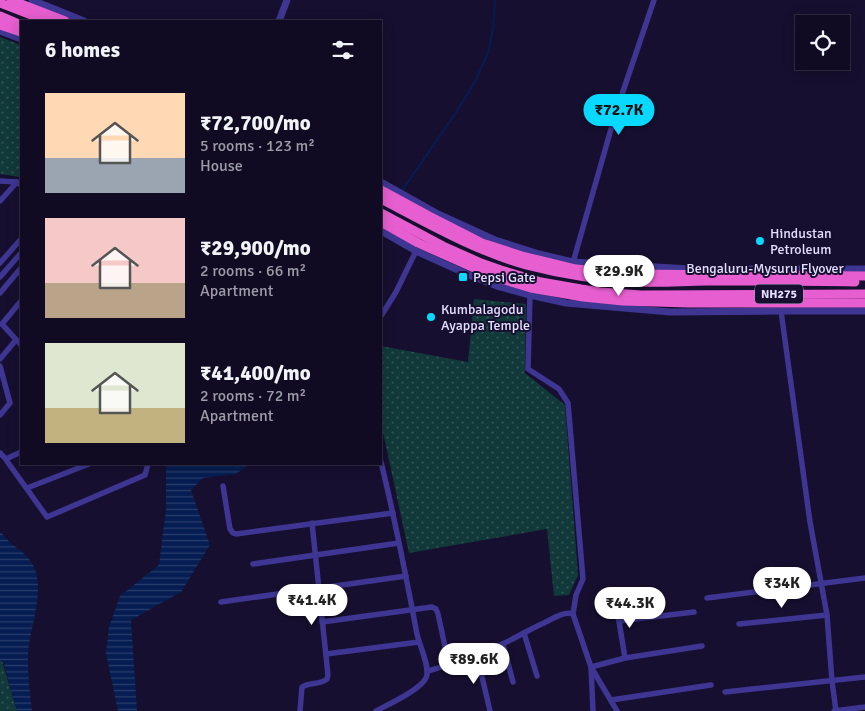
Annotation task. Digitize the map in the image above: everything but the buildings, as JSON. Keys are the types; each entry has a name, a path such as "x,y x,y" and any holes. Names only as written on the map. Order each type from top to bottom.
{"highway":[{"path":"11,0 62,20"},
{"path":"0,3 44,20"},
{"path":"0,16 20,25"},
{"path":"1,28 20,32"},
{"name":"NH275","path":"382,190 399,196 482,242 522,256 572,265 633,274 865,276"},
{"name":"Bengaluru-Mysuru Flyover","path":"382,200 448,235 479,249 525,264 602,280 642,282 865,282"},
{"name":"Bengaluru-Mysuru Flyover","path":"382,214 442,246 481,263 548,283 581,289 641,295 865,294"},
{"name":"NH275","path":"382,225 492,276 531,288 583,297 624,301 688,303 865,302"}],"street":[{"path":"11,0 1,28 20,38"},
{"path":"32,0 82,20"},
{"path":"279,20 287,0"},
{"path":"572,265 615,115 654,0"},
{"path":"0,181 19,184"},
{"name":"NH275","path":"382,183 399,196"},
{"path":"0,201 19,184"},
{"name":"NH275","path":"382,225 416,251 478,279 497,286 566,304 670,312 865,311"},
{"path":"0,264 20,240"},
{"path":"382,314 396,292 416,251"},
{"path":"0,277 20,254"},
{"path":"14,261 20,267"},
{"name":"NH275","path":"572,265 865,269"},
{"path":"0,293 20,269"},
{"path":"530,295 528,368 559,389 568,404 583,579 576,595 573,614 591,667 617,711"},
{"path":"20,302 2,324 20,344"},
{"path":"781,310 810,522 827,615 835,711 865,707"},
{"path":"0,359 16,340"},
{"path":"0,366 10,403 0,415"},
{"path":"6,459 20,452"},
{"path":"0,453 47,517 145,475 148,465"},
{"path":"27,488 86,465"},
{"path":"376,711 420,686 428,671 419,642 382,465"},
{"path":"223,486 230,530 236,534 393,513"},
{"path":"300,711 302,687 308,683 322,682 327,679 328,675 312,524"},
{"path":"254,564 399,543"},
{"path":"221,602 406,576"},
{"path":"706,598 865,578"},
{"path":"616,603 625,658"},
{"path":"322,622 413,610 436,609 449,665"},
{"path":"619,621 694,612"},
{"path":"428,671 477,655 561,615 573,614"},
{"path":"739,624 827,615"},
{"path":"524,633 537,676"},
{"path":"326,654 419,642"},
{"path":"503,644 513,682"},
{"path":"591,667 625,658 702,646"},
{"path":"477,655 490,711"},
{"path":"591,667 593,711"},
{"path":"725,692 865,677"},
{"path":"611,700 711,684"}],"green space":[{"path":"0,37 20,45 20,177 0,174"},
{"path":"474,299 526,304 525,373 565,405 578,575 569,595 554,596 547,529 409,553 382,428 382,346 468,362"},
{"path":"0,660 2,661 17,711 0,711"}],"water":[{"path":"166,465 249,465 236,474 203,478 191,490 210,545 181,592 131,620 137,711 118,711 106,653 109,627 120,596 159,565 166,509"},
{"path":"0,531 29,558 36,574 38,598 30,637 28,661 32,711 17,711 3,661 0,660"}],"waterway":[{"path":"401,192 476,80 489,50 495,0"}],"place":[{"name":"Hindustan Petroleum","path":"760,241"},
{"name":"Pepsi Gate","path":"463,277"},
{"name":"Kumbalagodu Ayappa Temple","path":"431,317"}]}
